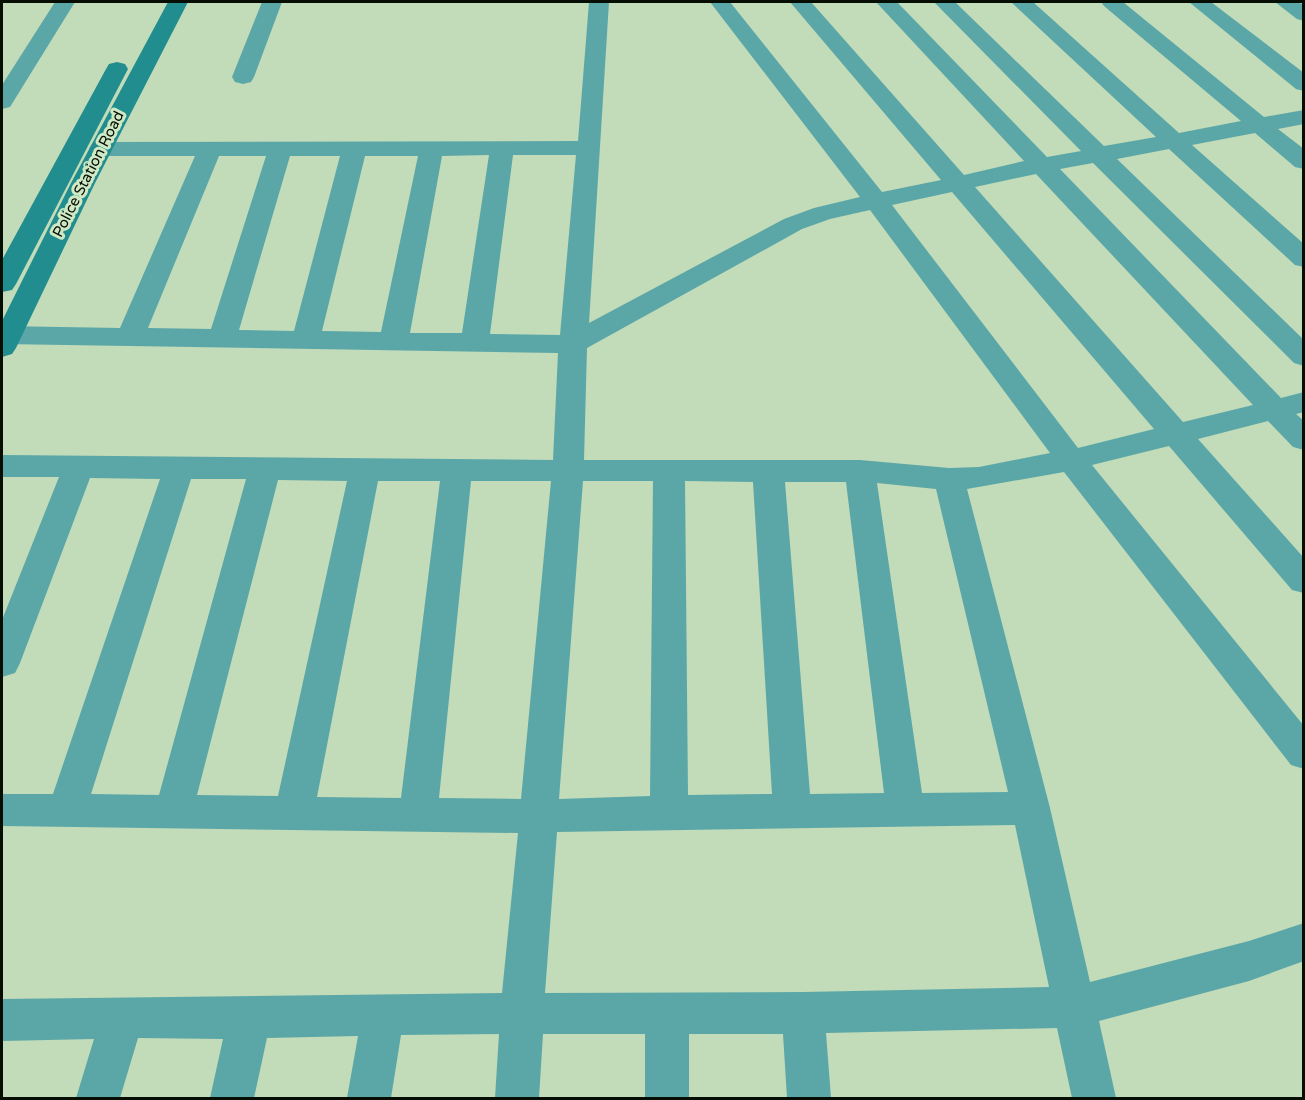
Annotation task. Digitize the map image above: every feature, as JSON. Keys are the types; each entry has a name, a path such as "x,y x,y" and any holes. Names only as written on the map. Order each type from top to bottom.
{"street":[{"path":"2,102 65,2"},
{"path":"142,22 153,2"},
{"name":"Police Station Road","path":"4,339 177,2"},
{"path":"243,77 272,2"},
{"path":"517,1098 522,1013 568,469 573,344 580,281 599,2"},
{"path":"720,2 875,200 1071,459 1304,754"},
{"path":"800,2 955,183 1304,581"},
{"path":"886,2 1042,165 1289,406 1304,440"},
{"path":"944,2 1304,357"},
{"path":"1021,2 1304,258"},
{"path":"1112,2 1304,162"},
{"path":"1199,2 1304,84"},
{"path":"1285,2 1304,15"},
{"name":"Police Station Road","path":"2,284 125,54"},
{"path":"4,339 131,336 573,344 793,224 823,213 1042,165 1304,117"},
{"path":"475,341 502,148"},
{"path":"101,149 588,148"},
{"path":"131,336 210,149"},
{"path":"394,340 431,149"},
{"path":"223,337 280,150"},
{"path":"306,338 354,150"},
{"path":"2,466 365,470 457,468 860,471 949,479 995,475 1071,459 1289,406"},
{"path":"2,663 80,467"},
{"path":"67,810 179,468"},
{"path":"418,815 457,468"},
{"path":"174,811 265,469"},
{"path":"294,813 365,470"},
{"path":"669,470 669,812"},
{"path":"768,470 792,810"},
{"path":"860,471 905,809"},
{"path":"949,479 1031,808 1094,1098"},
{"path":"2,810 539,816 792,810 1031,808"},
{"path":"2,1020 123,1017 249,1018 383,1014 803,1013 1073,1007 1249,961 1304,942"},
{"path":"667,1013 667,1098"},
{"path":"803,1013 809,1098"},
{"path":"369,1098 383,1014"},
{"path":"98,1098 123,1017"},
{"path":"232,1098 249,1018"}]}
